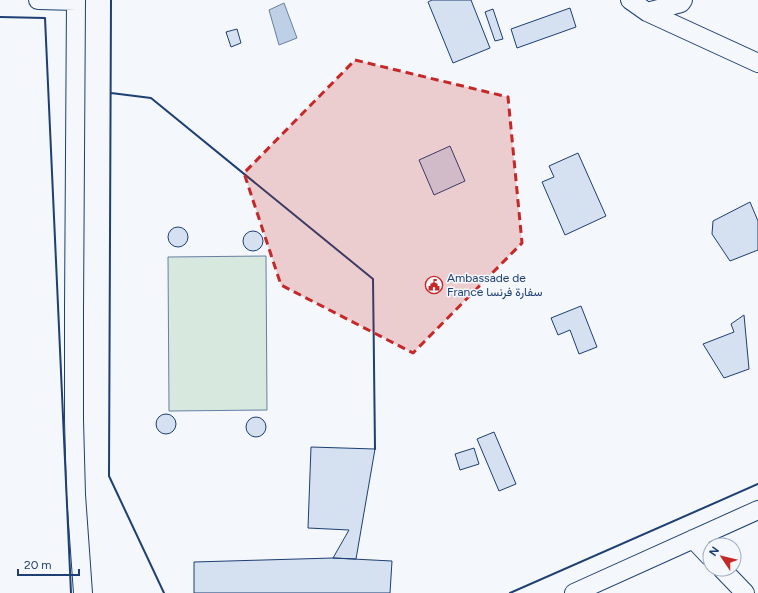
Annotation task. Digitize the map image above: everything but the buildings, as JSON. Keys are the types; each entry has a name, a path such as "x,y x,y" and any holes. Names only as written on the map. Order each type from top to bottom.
{"street":[{"path":"38,0 76,0 74,420 76,495 83,593"},
{"path":"630,0 647,12 758,63"},
{"path":"647,12 681,2 683,0"},
{"path":"574,593 758,510"},
{"path":"693,539 702,549"},
{"path":"730,577 745,593"}],"highlighted area":[{"path":"355,60 508,97 522,243 413,353 281,285 244,173"}],"shaded area":[{"path":"266,256 267,410 169,411 168,257"}],"water":[{"path":"284,3 297,38 279,45 269,10"}],"wall":[{"path":"111,0 109,476 164,593"},
{"path":"0,17 45,18 71,593"},
{"path":"111,93 151,98 373,279 375,449"},
{"path":"510,593 758,484"}],"place":[{"name":"Ambassade de France سفارة فرنسا","path":"434,285"}]}
